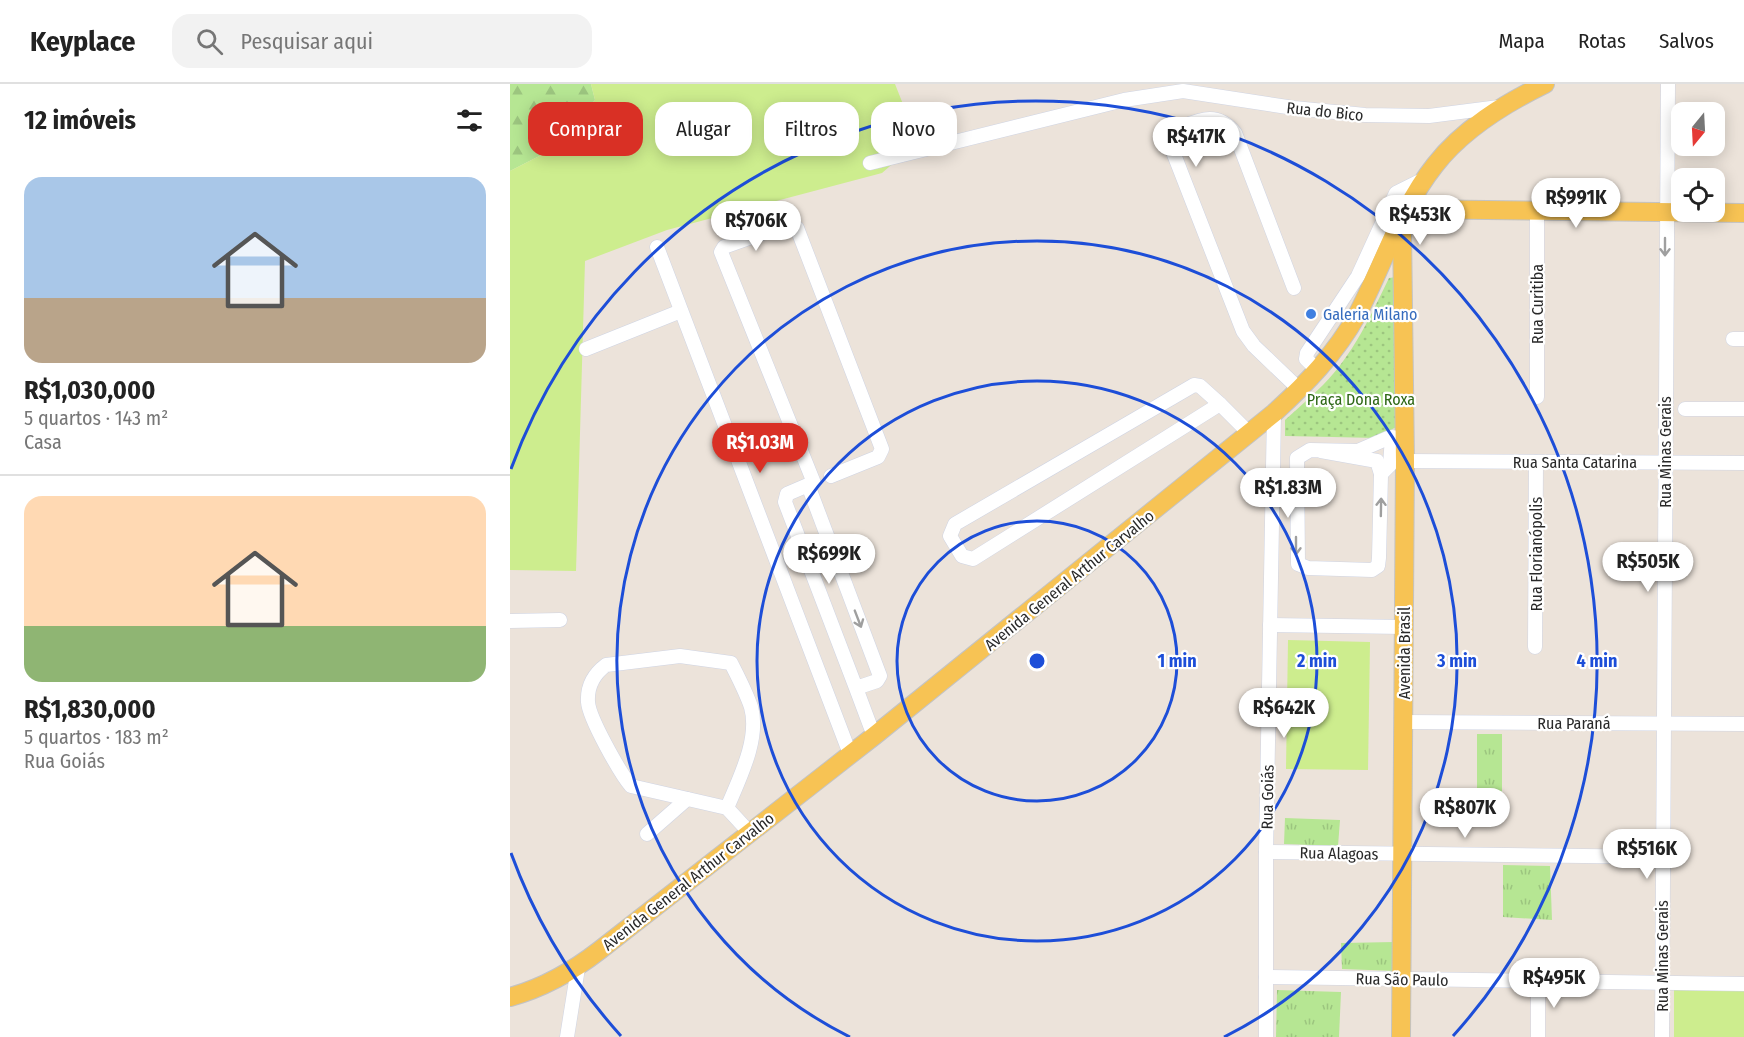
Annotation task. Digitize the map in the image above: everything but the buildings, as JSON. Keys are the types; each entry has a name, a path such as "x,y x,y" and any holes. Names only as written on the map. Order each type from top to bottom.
{"main road":[{"name":"Avenida General Arthur Carvalho","path":"513,999 578,968 874,736 1250,434 1300,390 1338,345 1356,316 1405,216 1426,178 1446,152 1501,107 1545,84"},
{"path":"1405,216 1537,211 1744,213"},
{"name":"Avenida Brasil","path":"1401,1037 1405,461 1398,437 1405,216"},
{"path":"1385,258 1402,269"}],"street":[{"name":"Rua Minas Gerais","path":"1662,1037 1665,212 1668,84"},
{"name":"Rua do Bico","path":"870,163 1183,87 1294,108 1365,115 1429,116 1501,107"},
{"path":"1294,288 1235,133 1227,124 1215,118 1205,119 1171,131 1168,139 1243,331 1254,346 1300,390"},
{"path":"1317,370 1306,358 1307,353 1358,276 1396,193 1426,178"},
{"name":"Rua Curitiba","path":"1537,211 1537,397"},
{"path":"814,483 721,252 724,247 788,224 797,228 882,449 878,457 831,476"},
{"path":"657,247 850,754"},
{"path":"586,348 681,311"},
{"path":"1220,404 973,559 962,556 950,536 955,524 1194,386 1200,386 1220,404 1250,434"},
{"path":"1685,409 1744,410"},
{"name":"Rua Goiás","path":"1266,1037 1266,852 1274,413"},
{"path":"1321,451 1358,451 1398,437"},
{"path":"1381,474 1390,465 1398,437"},
{"path":"1310,450 1321,451 1371,458 1377,461 1381,474 1378,566 1371,570 1300,566 1296,558 1297,458 1310,450"},
{"name":"Rua Santa Catarina","path":"1405,461 1744,463"},
{"name":"Rua Florianópolis","path":"1535,647 1536,462"},
{"path":"856,688 877,681 880,676 808,485 787,494 785,501 874,736"},
{"path":"510,621 560,620"},
{"path":"1270,625 1404,627"},
{"path":"727,808 747,757 752,725 751,709 732,663 680,656 606,665 592,679 588,702 599,730 626,780 637,789 727,808 750,833"},
{"name":"Rua Paraná","path":"1403,722 1744,724"},
{"path":"647,834 687,799"},
{"name":"Rua Alagoas","path":"1266,852 1663,857"},
{"path":"567,1037 578,968"},
{"name":"Rua São Paulo","path":"1266,977 1744,984"},
{"path":"1538,982 1538,1037"}],"green space":[{"path":"510,84 591,84 595,100 593,102 528,102 528,156 539,156 510,171"},
{"path":"591,84 895,84 902,102 871,102 871,156 902,156 882,173 667,230 585,261 576,571 510,570 510,171 539,156 643,156 643,102 593,102 595,100"},
{"name":"Praça Dona Roxa","path":"1396,277 1399,425 1378,438 1285,436 1285,420 1334,373 1360,334 1389,278"},
{"path":"1288,640 1370,642 1368,770 1286,769"},
{"path":"1477,734 1502,734 1502,792 1477,792"},
{"path":"1285,818 1340,820 1338,846 1284,844"},
{"path":"1503,865 1550,866 1552,920 1503,917"},
{"path":"1395,942 1396,971 1342,969 1341,943"},
{"path":"1674,988 1744,989 1744,1037 1674,1037"},
{"path":"1277,990 1341,992 1339,1037 1276,1037"}],"place":[{"name":"Galeria Milano","path":"1311,314"}]}
